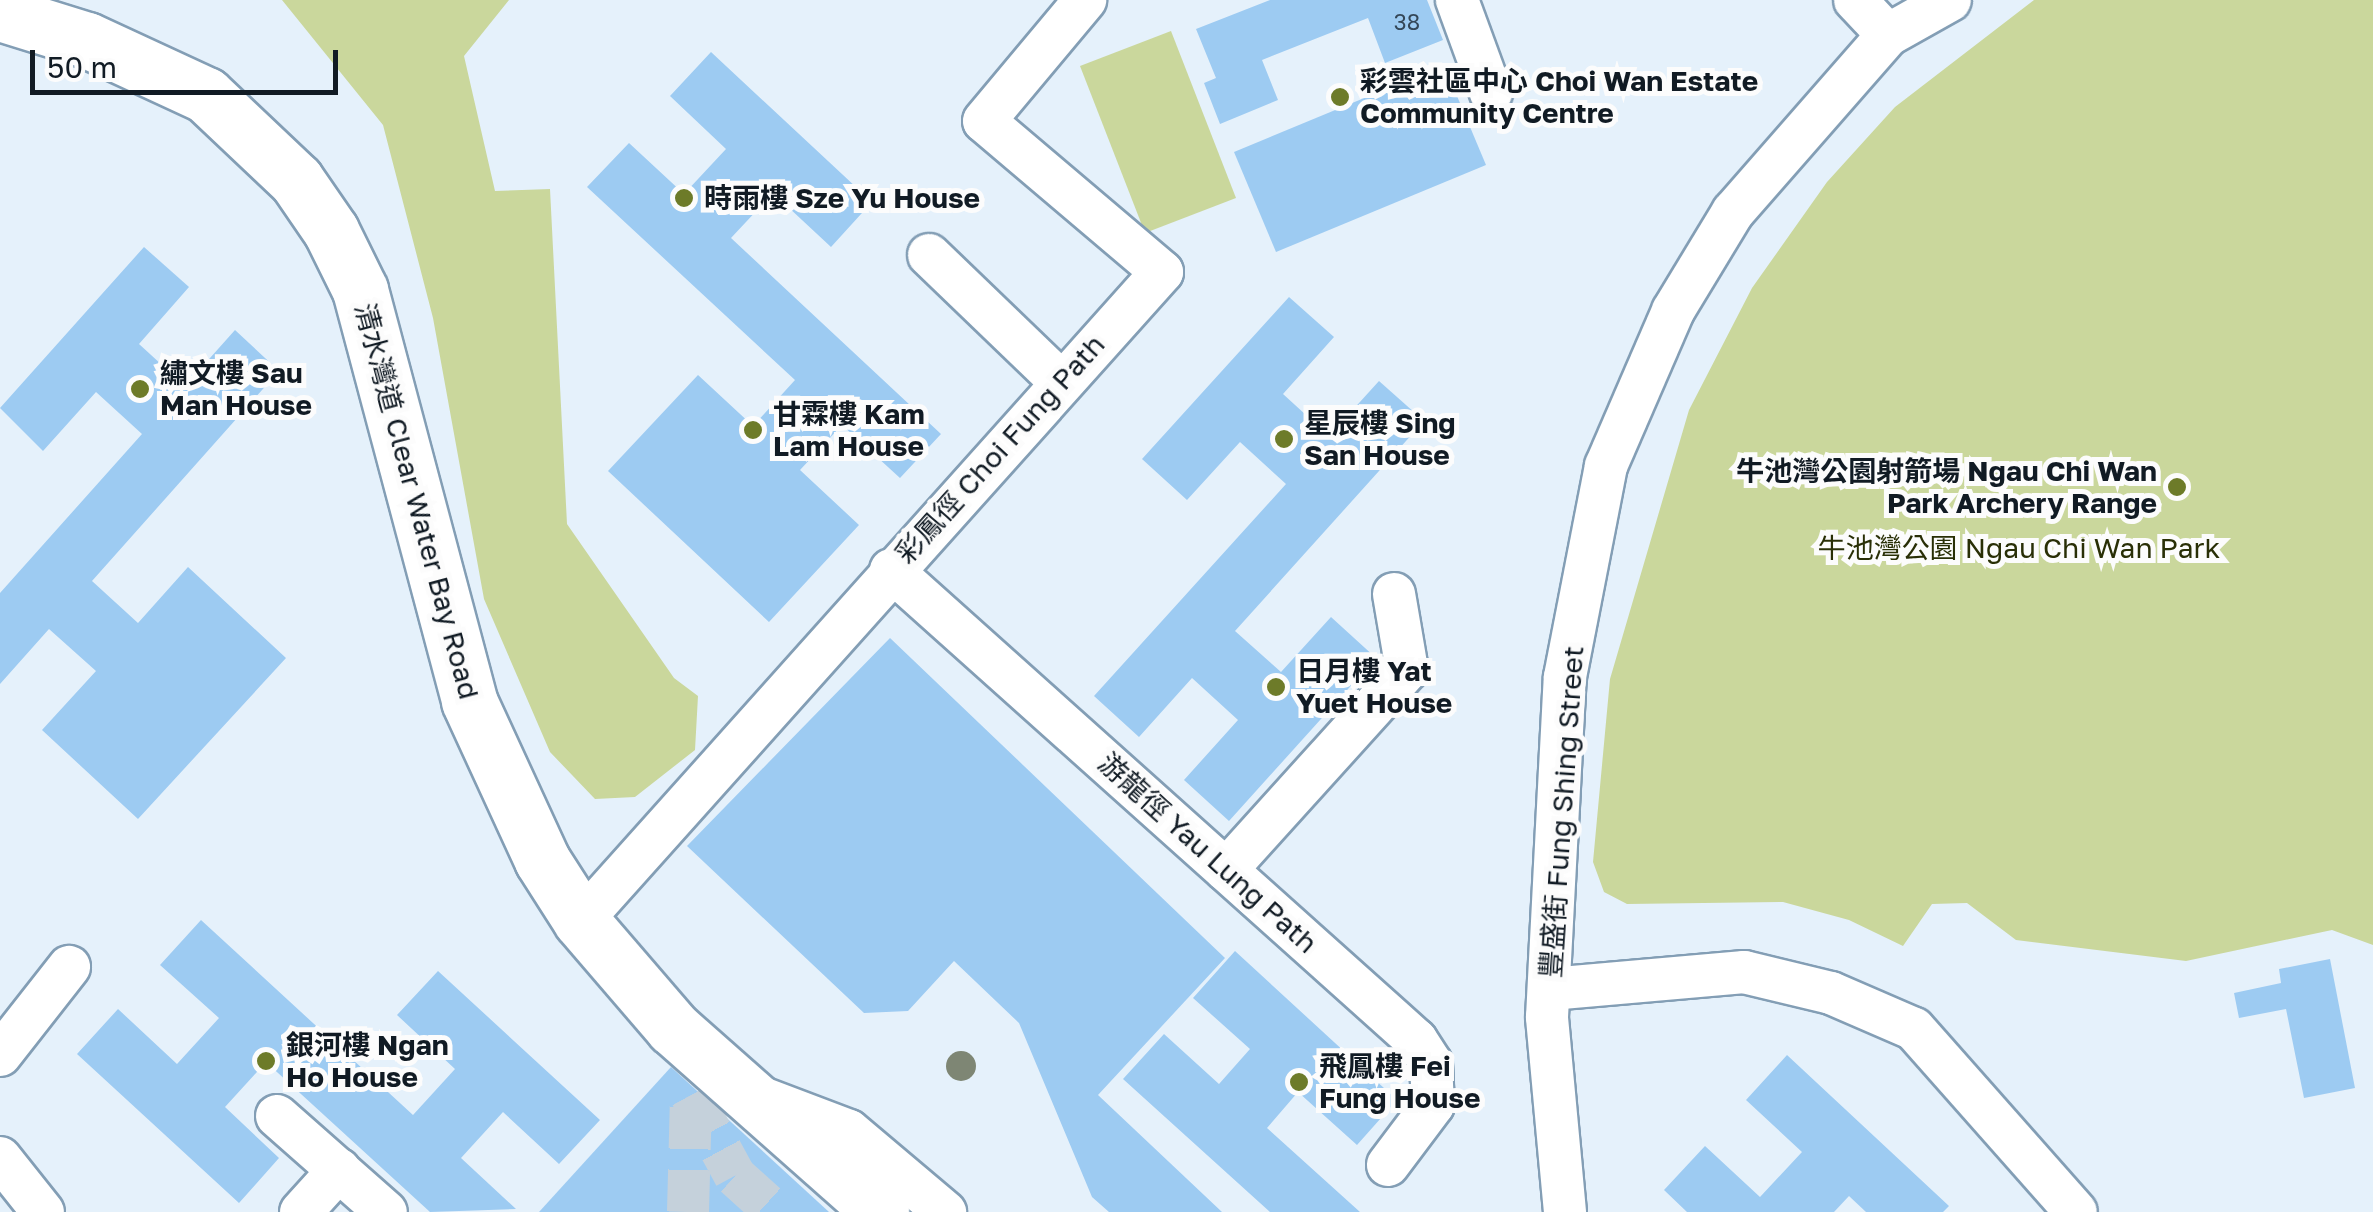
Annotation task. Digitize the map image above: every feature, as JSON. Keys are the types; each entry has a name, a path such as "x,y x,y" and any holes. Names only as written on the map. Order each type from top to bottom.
{"main road":[{"name":"清水灣道 Clear Water Bay Road","path":"0,6 206,94 255,135 332,231 383,362 469,701 510,798 581,922 673,1028 881,1212"}],"street":[{"name":"彩鳳徑 Choi Fung Path","path":"581,922 1059,380 1162,272 984,121 1085,0"},
{"path":"1457,0 1491,94"},
{"path":"1855,0 1888,35"},
{"name":"豐盛街 Fung Shing Street","path":"1566,1212 1550,989 1565,678 1606,466 1673,311 1734,212 1888,35 1950,0"},
{"path":"929,255 1059,380"},
{"name":"游龍徑 Yau Lung Path","path":"891,570 1424,1050 1434,1077 1433,1105 1388,1165"},
{"path":"1226,870 1407,670 1394,594"},
{"path":"0,1055 68,967"},
{"path":"1550,989 1744,972 1831,993 1914,1029 2076,1212"},
{"path":"673,1028 691,1080"},
{"path":"744,1093 849,1131 944,1212"},
{"path":"277,1116 386,1212"},
{"path":"0,1158 42,1212"},
{"path":"301,1212 339,1170"}],"green space":[{"path":"282,0 509,0 464,56 495,191 550,189 567,524 674,678 698,696 695,750 635,797 595,799 550,752 484,599 433,318 383,125"},
{"name":"牛池灣公園 Ngau Chi Wan Park","path":"2034,0 2373,0 2373,945 2332,930 2186,961 2016,940 1967,903 1932,904 1903,946 1849,920 1783,902 1627,904 1604,892 1593,862 1610,679 1689,410 1752,288 1827,182 1895,107"},
{"path":"1171,31 1236,198 1145,233 1080,66"}],"building":[{"path":"1270,0 1427,0 1443,40 1385,63 1368,18 1262,60 1278,100 1220,124 1204,83 1216,78 1196,29"},
{"path":"711,52 872,202 831,247 773,193 731,238 941,434 900,478 842,425 800,470 859,525 769,622 608,471 698,375 753,426 795,380 587,187 629,143 684,194 726,149 670,96"},
{"path":"1444,65 1486,165 1276,252 1234,152"},
{"path":"144,247 189,287 139,344 185,386 235,330 279,371 92,581 138,623 188,567 286,658 138,819 42,730 96,671 49,629 0,684 0,593 142,434 96,392 43,451 0,408"},
{"path":"1289,297 1334,337 1283,394 1329,436 1379,381 1424,421 1235,631 1281,672 1331,617 1376,658 1229,821 1184,780 1238,720 1192,678 1139,737 1094,696 1286,484 1240,442 1187,500 1142,459"},
{"path":"890,638 1225,958 1098,1095 1222,1212 1109,1212 1092,1197 1019,1023 954,961 908,1011 864,1013 687,846"},
{"path":"201,920 413,1115 455,1069 397,1015 438,971 600,1120 559,1164 503,1112 461,1158 516,1209 430,1212 266,1062 225,1107 279,1158 239,1203 77,1054 118,1009 177,1064 219,1018 160,965"},
{"name":"飛鳳樓 Fei Fung House","path":"1235,951 1397,1100 1357,1145 1298,1092 1267,1128 1360,1212 1270,1212 1123,1079 1164,1034 1219,1084 1250,1049 1193,998"},
{"path":"2330,959 2355,1088 2304,1098 2286,1009 2239,1018 2234,993 2281,983 2279,969"},
{"path":"1787,1055 1949,1206 1943,1212 1866,1212 1849,1196 1834,1212 1687,1212 1664,1190 1705,1146 1760,1197 1802,1152 1746,1100"},
{"path":"671,1067 829,1212 539,1212"}],"tunnel":[{"path":"691,1095 735,1176 775,1212"},
{"path":"688,1212 691,1101"}],"place":[{"name":"彩雲社區中心 Choi Wan Estate Community Centre","path":"1340,97"},
{"name":"時雨樓 Sze Yu House","path":"684,198"},
{"name":"繡文樓 Sau Man House","path":"140,389"},
{"name":"甘霖樓 Kam Lam House","path":"753,430"},
{"name":"星辰樓 Sing San House","path":"1284,439"},
{"name":"牛池灣公園射箭場 Ngau Chi Wan Park Archery Range","path":"2177,487"},
{"name":"日月樓 Yat Yuet House","path":"1276,687"},
{"name":"銀河樓 Ngan Ho House","path":"266,1061"},
{"name":"飛鳳樓 Fei Fung House","path":"1299,1082"}]}
